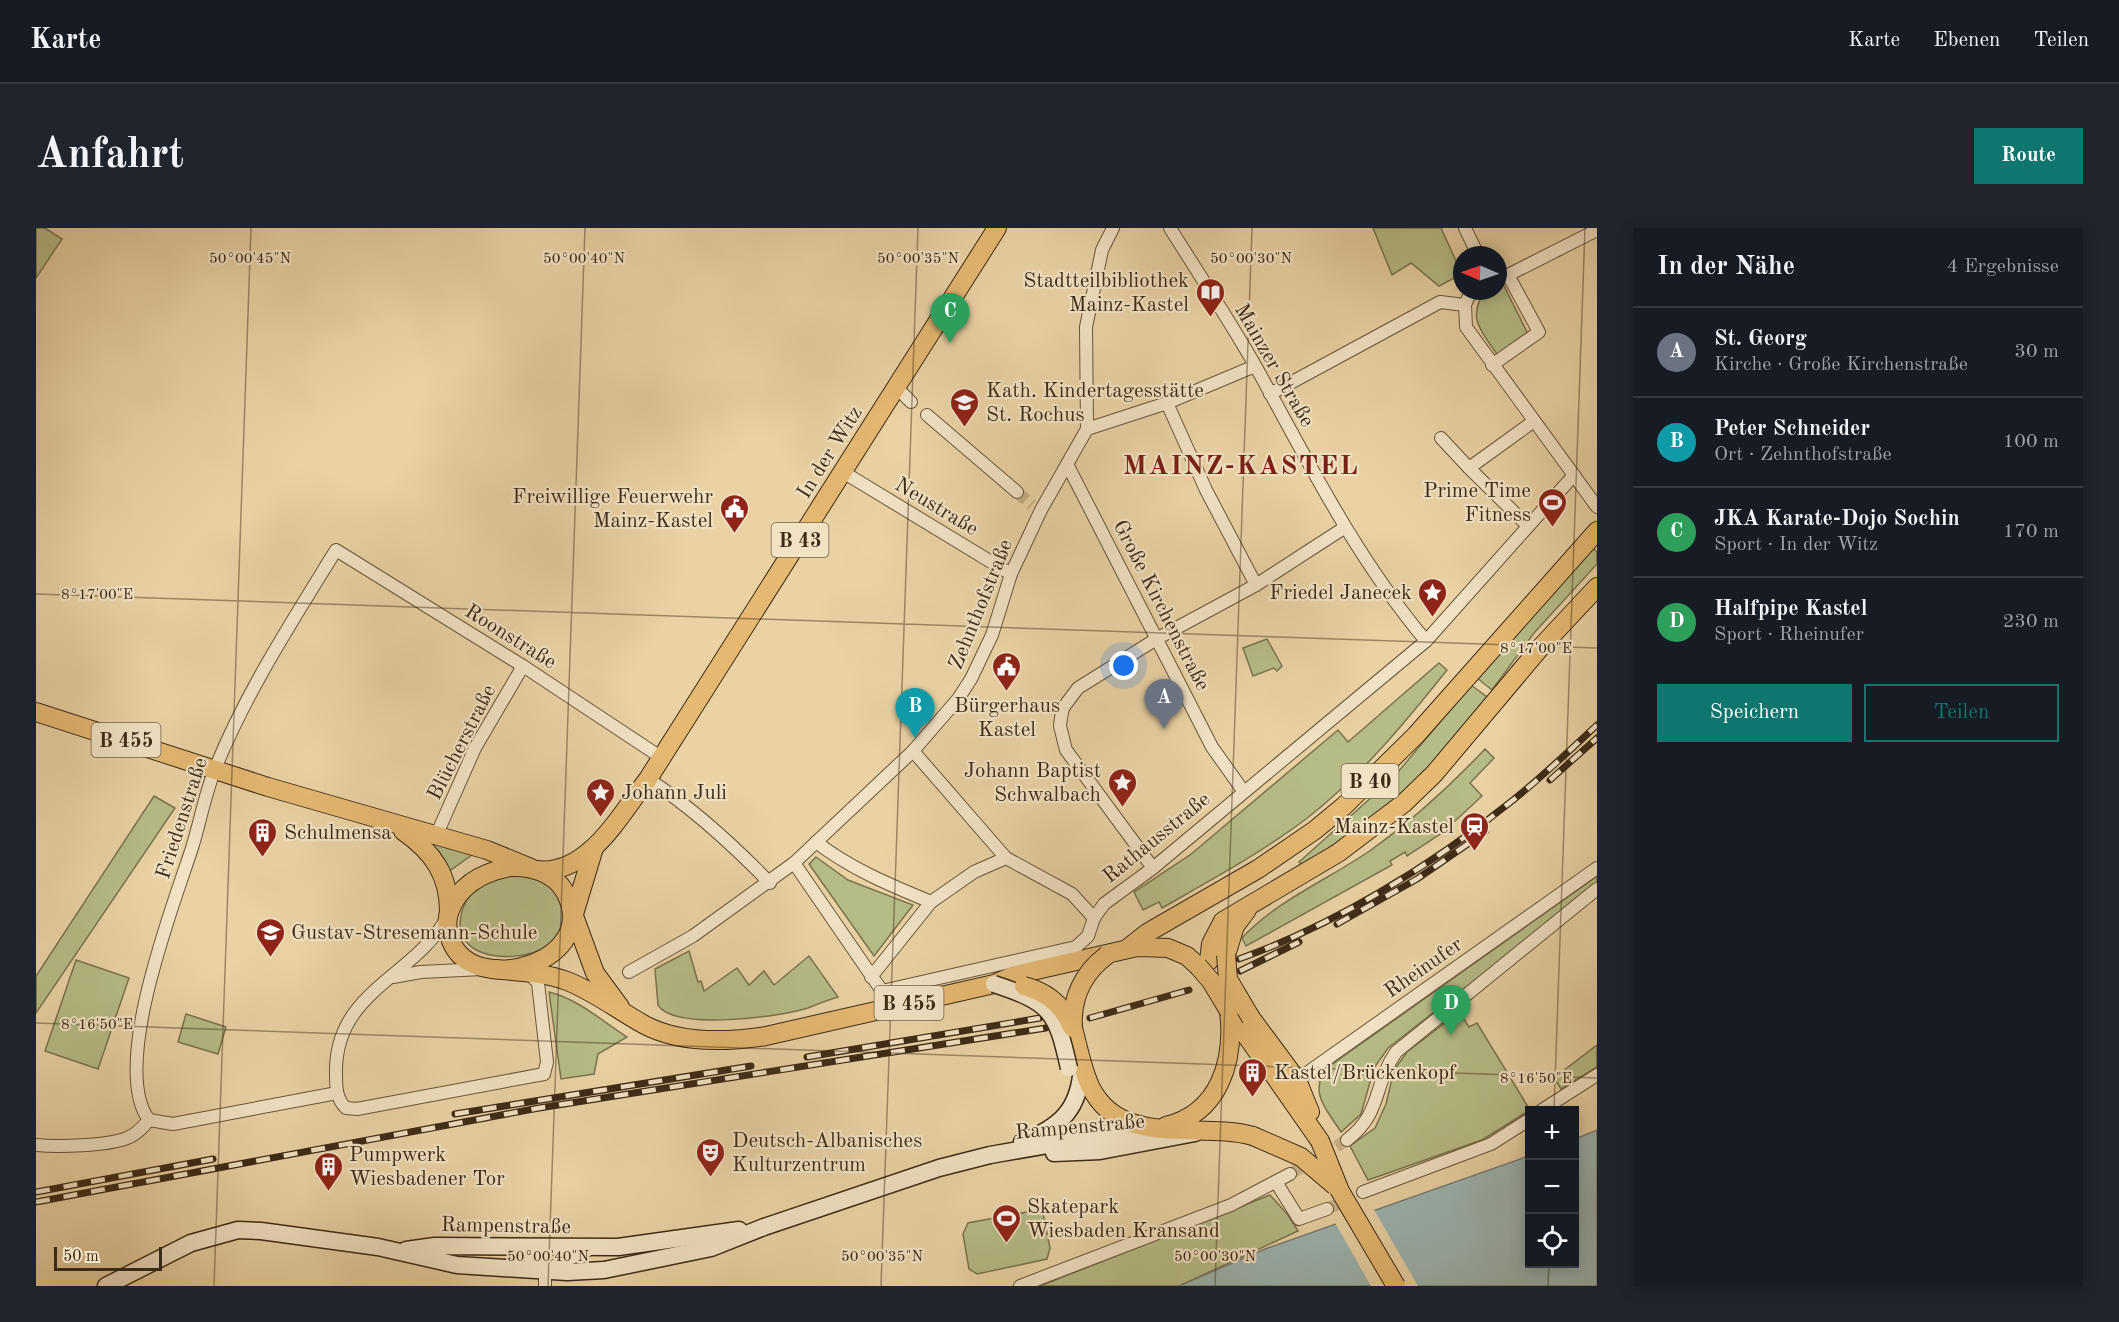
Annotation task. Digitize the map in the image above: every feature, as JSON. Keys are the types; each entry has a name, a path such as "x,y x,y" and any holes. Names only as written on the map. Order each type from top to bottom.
{"main road":[{"name":"In der Witz","path":"533,869 565,866 595,846 648,778 997,228"},
{"name":"B 40","path":"1340,1191 1301,1157 1253,1136 1208,1130 1153,1128 1127,1122 1102,1104 1079,1065 1073,1028 1073,1007 1080,987 1091,969 1107,955 1150,942 1206,914 1258,869 1315,830 1382,770 1468,678 1507,629 1597,531"},
{"name":"B 40","path":"1298,1091 1270,1068 1211,981 1211,944 1224,921 1338,854 1404,803 1434,774 1540,648 1597,587"},
{"name":"B 455","path":"36,712 268,787 495,853 555,880 563,888 595,973 623,1011"},
{"name":"B 455","path":"389,822 417,841 437,863 445,880 449,934 459,955 473,965 567,981 645,1025 665,1033 714,1040 766,1036 994,984 1015,975 1107,955"},
{"name":"In der Witz","path":"574,915 595,846"},
{"path":"449,914 459,894 475,879 498,869 533,869"},
{"path":"491,969 521,966 550,955 565,941 574,915"},
{"name":"B 40","path":"1150,942 1211,961 1228,979 1237,1019 1298,1091 1340,1191 1396,1286"},
{"name":"B 455","path":"994,984 1024,986 1042,992 1058,1004 1073,1028"},
{"name":"B 455","path":"990,1155 1041,1134 1066,1115 1079,1065 1048,1010 1026,994 994,984"},
{"path":"1153,1128 1192,1114 1216,1090 1229,1060 1237,1019"},
{"name":"Rampenstraße","path":"397,1251 457,1265 545,1278 604,1270 711,1248 764,1227 939,1168 990,1155 1153,1128"},
{"name":"Rampenstraße","path":"990,1155 1100,1151 1168,1140 1208,1130"},
{"name":"Rampenstraße","path":"397,1251 435,1246 591,1248 650,1244 764,1227"},
{"path":"106,1286 191,1243 238,1230 277,1233 397,1251"}],"street":[{"path":"1113,228 1102,250 1086,327 1087,429 1167,403 1255,366"},
{"name":"Mainzer Straße","path":"1170,228 1255,366 1344,528 1393,602 1426,641"},
{"path":"1465,228 1474,246"},
{"path":"1507,272 1597,230"},
{"path":"1492,365 1539,332 1507,280"},
{"path":"1467,300 1466,327 1597,507"},
{"path":"1270,394 1440,302 1465,304"},
{"path":"896,387 911,402"},
{"path":"1167,403 1206,490 1256,585"},
{"path":"927,415 1017,492"},
{"path":"1469,468 1534,422"},
{"name":"Zehnthofstraße","path":"629,972 693,936 770,883 913,752 958,699 971,679 992,634 1011,574 1037,508 1067,464 1087,429"},
{"path":"1441,438 1528,526"},
{"name":"Große Kirchenstraße","path":"1067,464 1212,747 1244,792"},
{"name":"Neustraße","path":"843,472 1011,574"},
{"name":"Rathausstraße","path":"871,977 882,991 1076,947 1088,936 1094,918 1104,904 1153,868 1426,641 1574,475"},
{"path":"1153,868 1066,750 1059,726 1063,708 1078,688 1158,638 1256,585 1344,528"},
{"name":"Roonstraße","path":"336,550 523,666 662,758"},
{"name":"Friedenstraße","path":"149,1120 140,1102 138,1088 138,1048 147,992 215,770 270,662 336,550"},
{"name":"Blücherstraße","path":"436,837 475,748 523,666"},
{"path":"913,752 1008,859 1072,894 1094,918"},
{"path":"648,778 681,800 741,853 770,883"},
{"path":"816,842 839,860 931,902"},
{"path":"794,863 871,977 931,902 974,872 1008,859"},
{"name":"Rheinufer","path":"1298,1091 1597,868"},
{"path":"1347,1140 1362,1129 1368,1119 1375,1105 1385,1068 1396,1052 1597,889"},
{"path":"449,914 428,943 355,1009 342,1031 336,1063 337,1093 346,1108 357,1109 544,1074 547,1062 537,983 529,973"},
{"path":"384,982 399,975 421,972 491,969"},
{"path":"1548,1106 1597,1075"},
{"path":"36,1144 62,1146 120,1140 138,1132 149,1120 173,1125 337,1093"},
{"path":"1364,1192 1491,1144 1525,1122"},
{"path":"1020,1286 1231,1205 1290,1174"},
{"path":"1276,1182 1299,1219 1327,1209"},
{"path":"518,1248 545,1278 591,1248"}],"green space":[{"path":"36,228 45,228 62,239 36,278"},
{"path":"1373,228 1441,228 1453,254 1453,279 1439,286 1411,263 1392,275"},
{"path":"1507,292 1528,334 1498,356 1478,325 1479,301 1507,300"},
{"path":"1592,547 1597,552 1597,564 1534,633 1492,690 1477,678"},
{"path":"1267,639 1282,666 1277,671 1274,668 1253,676 1243,648"},
{"path":"1439,663 1447,670 1431,690 1381,749 1326,803 1254,855 1162,908 1159,902 1143,910 1134,892 1190,855 1338,730 1348,742"},
{"path":"1471,685 1487,697 1429,768 1395,800 1369,820 1302,865 1299,862 1393,778"},
{"path":"1485,749 1494,758 1470,783 1482,796 1442,833 1407,856 1405,852 1390,861 1392,865 1246,946 1242,938 1256,925 1287,902 1387,839 1431,802"},
{"path":"154,796 175,808 36,1013 36,976"},
{"path":"430,839 476,852 448,872 426,846"},
{"path":"816,857 848,880 913,905 874,956 809,864"},
{"path":"528,874 553,886 566,910 558,936 541,949 518,956 494,956 473,948 465,940 461,930 460,920 467,899 474,890 492,878"},
{"path":"1597,876 1597,885 1388,1048 1374,1068 1361,1114 1341,1132 1325,1108 1319,1093 1319,1085 1327,1068"},
{"path":"689,951 698,982 701,981 704,991 737,968 749,985 764,971 774,985 809,956 838,997 794,1012 753,1018 705,1020 684,1018 668,1013 658,1005 655,969"},
{"path":"76,960 129,978 98,1069 45,1051"},
{"path":"549,992 580,1005 627,1037 598,1054 594,1074 561,1079"},
{"path":"1459,1012 1469,1027 1477,1023 1528,1106 1525,1106 1525,1113 1482,1140 1368,1180 1350,1146 1375,1128 1386,1104 1394,1070 1407,1052"},
{"path":"186,1014 226,1027 218,1054 178,1042"},
{"path":"1597,1045 1597,1067 1561,1089 1554,1078"},
{"path":"1270,1195 1288,1215 1298,1231 1179,1286 1040,1286"},
{"name":"Skatepark Wiesbaden Kransand","path":"1042,1209 1050,1248 1047,1259 977,1274 969,1269 963,1234 968,1223"}],"water":[{"path":"1597,1130 1597,1286 1179,1286 1265,1249 1525,1157 1525,1268 1579,1268 1579,1137"}],"pier":[{"path":"1373,1208 1418,1286 1371,1286 1334,1221"}],"tunnel":[{"path":"1017,492 1032,505"},
{"path":"1290,1174 1347,1140"},
{"path":"1327,1209 1363,1192"}],"railway":[{"path":"1239,959 1309,930 1414,872 1520,795 1597,725"},
{"path":"1550,780 1597,738"},
{"path":"1337,924 1417,879 1485,832"},
{"path":"1240,971 1299,942"},
{"path":"1090,1018 1189,990"},
{"path":"807,1057 1040,1018"},
{"path":"36,1202 539,1108 1046,1028"},
{"path":"455,1114 751,1066"},
{"path":"36,1192 213,1159"}],"place":[{"name":"Stadtteilbibliothek Mainz-Kastel","path":"1210,318"},
{"name":"JKA Karate-Dojo Sochin","path":"950,343"},
{"name":"Kath. Kindertagesstätte St. Rochus","path":"965,428"},
{"name":"Prime Time Fitness","path":"1552,528"},
{"name":"Freiwillige Feuerwehr Mainz-Kastel","path":"734,534"},
{"name":"Friedel Janecek","path":"1433,618"},
{"name":"Bürgerhaus Kastel","path":"1007,692"},
{"name":"St. Georg","path":"1164,729"},
{"name":"Peter Schneider","path":"915,738"},
{"name":"Johann Baptist Schwalbach","path":"1122,808"},
{"name":"Johann Juli","path":"600,818"},
{"name":"Mainz-Kastel","path":"1475,852"},
{"name":"Schulmensa","path":"263,858"},
{"name":"Gustav-Stresemann-Schule","path":"270,958"},
{"name":"Halfpipe Kastel","path":"1451,1035"},
{"name":"Kastel/Brückenkopf","path":"1253,1098"},
{"name":"Deutsch-Albanisches Kulturzentrum","path":"711,1178"},
{"name":"Pumpwerk Wiesbadener Tor","path":"328,1192"},
{"name":"Skatepark Wiesbaden Kransand","path":"1006,1244"}],"district":[{"name":"MAINZ-KASTEL","path":"1241,465"}]}
